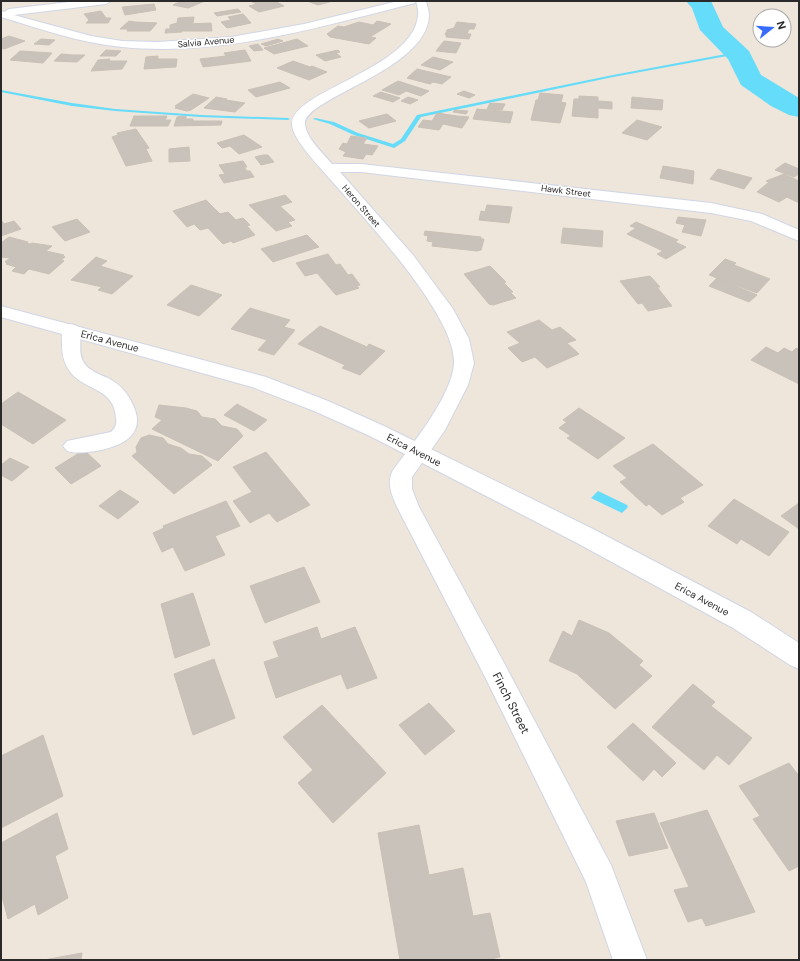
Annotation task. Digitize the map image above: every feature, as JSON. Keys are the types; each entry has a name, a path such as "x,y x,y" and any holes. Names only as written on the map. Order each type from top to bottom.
{"street":[{"path":"1,14 106,1"},
{"name":"Salvia Avenue","path":"1,14 96,40 135,44 185,44 250,37 411,1"},
{"name":"Heron Street","path":"418,452 438,425 458,385 464,363 460,339 444,309 407,259 328,168 300,133 298,123 300,114 313,104 389,63 397,56 416,34 423,21 424,14 421,1"},
{"name":"Hawk Street","path":"328,168 361,168 711,208 757,216 799,236"},
{"name":"Erica Avenue","path":"1,311 259,382 370,428 585,536 735,616 799,657"},
{"path":"71,330 74,363 81,372 93,380 107,386 118,397 126,413 126,424 122,434 112,440 74,446"},
{"name":"Finch Street","path":"418,452 401,476 401,489 408,507 494,669 600,876 630,960"}],"water":[{"path":"598,491 627,505 628,507 622,513 591,498"}],"building":[{"path":"181,1 205,1 188,8 173,5"},
{"path":"254,1 275,1 284,6 259,12 249,6 257,4 252,2"},
{"path":"307,1 333,1 318,5"},
{"path":"154,4 156,10 125,15 122,7"},
{"path":"238,9 241,12 217,16 214,13"},
{"path":"101,11 106,18 111,18 108,23 86,23 89,20 84,14"},
{"path":"243,14 251,23 227,28 221,22 231,20 228,17"},
{"path":"194,17 193,23 186,24 211,23 212,31 182,31 165,33 166,29 170,29 170,25 177,23 178,18"},
{"path":"129,21 157,23 150,31 127,31 128,29 120,29"},
{"path":"377,21 391,24 370,37 376,38 369,44 330,37 327,34 338,26 344,27 359,22 373,25"},
{"path":"457,22 476,24 474,29 469,29 467,34 471,34 469,39 446,37 447,35 445,35 447,30 454,28"},
{"path":"9,36 25,41 4,49 1,48 1,39"},
{"path":"41,39 55,40 49,45 34,44"},
{"path":"278,39 283,41 266,46 261,44"},
{"path":"297,39 308,46 274,54 264,48"},
{"path":"444,41 461,43 456,53 436,51"},
{"path":"258,44 263,50 254,51 249,46"},
{"path":"106,50 121,51 116,56 100,56"},
{"path":"245,50 251,61 203,67 200,59 226,56 224,53"},
{"path":"338,50 340,52 336,53 341,57 325,61 316,55"},
{"path":"20,51 52,53 43,63 10,60"},
{"path":"61,54 85,55 77,62 54,61"},
{"path":"158,56 158,59 177,59 176,67 144,69 146,57"},
{"path":"433,57 453,62 440,70 421,65"},
{"path":"110,59 109,61 127,61 122,69 91,71 98,60"},
{"path":"293,61 327,72 309,80 277,68"},
{"path":"417,69 451,77 442,84 433,82 430,84 407,78"},
{"path":"398,81 429,91 421,96 406,91 399,95 382,90"},
{"path":"280,82 290,88 256,97 248,90"},
{"path":"464,91 475,95 469,98 457,94"},
{"path":"381,92 400,98 393,102 373,96"},
{"path":"540,93 563,95 561,102 566,103 560,123 531,120 536,100 538,100"},
{"path":"193,94 209,98 191,110 187,111 175,108 177,107 175,106"},
{"path":"579,96 598,97 598,101 612,102 612,109 598,108 598,118 572,116 574,99 579,99"},
{"path":"216,97 245,103 235,112 204,108"},
{"path":"408,97 418,100 410,104 401,101"},
{"path":"632,97 663,100 662,110 631,108"},
{"path":"490,103 505,104 502,110 487,109"},
{"path":"477,109 513,112 510,123 473,119"},
{"path":"455,110 468,111 466,114 453,112"},
{"path":"437,113 469,117 462,128 443,124 439,130 418,127 423,120 432,121"},
{"path":"387,114 396,121 369,128 359,121"},
{"path":"134,116 167,116 165,120 171,120 168,126 130,126"},
{"path":"186,116 186,119 193,119 193,121 222,121 221,125 174,126 177,117"},
{"path":"637,120 662,127 647,140 622,133"},
{"path":"136,129 149,148 146,149 152,161 126,166 112,137 118,135 117,133"},
{"path":"244,135 262,147 239,154 230,146 222,148 217,143"},
{"path":"351,136 367,138 363,144 378,146 372,155 366,154 363,159 343,156 346,152 339,149 343,143 347,144"},
{"path":"189,147 190,161 169,162 169,149"},
{"path":"268,155 274,162 261,165 255,157"},
{"path":"243,161 247,167 244,167 247,171 250,171 254,177 224,183 219,175 225,174 219,165"},
{"path":"785,163 799,169 799,174 794,177 775,170"},
{"path":"663,166 694,171 693,184 660,178"},
{"path":"718,169 752,178 744,189 710,179"},
{"path":"784,174 799,181 799,201 797,202 787,197 779,202 757,192 769,182 766,181"},
{"path":"285,195 292,202 280,206 295,220 288,222 292,226 276,231 249,205"},
{"path":"206,200 220,214 228,212 236,220 243,218 250,225 247,226 255,235 233,243 231,241 223,244 208,228 200,230 194,224 187,227 173,211"},
{"path":"487,205 512,207 509,223 479,220 481,211 485,212"},
{"path":"678,217 706,220 701,236 682,232 685,225 676,223"},
{"path":"77,219 90,232 65,241 52,227"},
{"path":"1,220 4,224 14,221 21,229 1,236"},
{"path":"636,222 678,240 675,242 686,247 666,259 657,254 663,251 627,234 636,228 630,226"},
{"path":"563,228 603,231 602,247 561,243"},
{"path":"425,231 481,237 481,239 484,239 481,250 477,251 432,246 433,242 427,241 428,236 424,235"},
{"path":"307,235 319,247 273,262 261,249"},
{"path":"9,237 28,242 27,243 30,244 52,246 46,251 64,255 63,256 65,257 61,260 64,261 49,274 29,269 24,274 12,271 16,267 6,264 8,263 5,262 10,258 1,257 1,243"},
{"path":"328,254 336,265 340,264 348,275 352,274 360,285 356,286 359,288 336,295 317,273 305,276 296,263"},
{"path":"96,257 107,261 100,266 133,276 112,294 98,290 102,287 71,280"},
{"path":"725,259 736,263 734,265 770,279 757,293 709,275"},
{"path":"490,266 506,282 504,283 513,292 510,292 516,298 493,305 489,304 464,274"},
{"path":"650,276 660,287 657,287 672,306 648,311 642,303 638,304 620,281"},
{"path":"717,278 757,295 749,302 709,286"},
{"path":"191,285 222,295 199,316 167,305"},
{"path":"250,308 290,320 284,327 295,330 274,355 258,350 267,340 231,329"},
{"path":"539,320 552,330 560,327 576,340 567,343 579,354 547,368 535,357 522,362 508,348 520,343 507,332"},
{"path":"320,326 367,347 369,344 385,351 360,375 342,368 345,365 298,344"},
{"path":"766,347 778,353 784,348 792,352 796,348 799,349 799,384 751,360"},
{"path":"18,392 66,420 33,444 1,424 1,404"},
{"path":"237,404 267,420 254,431 224,415"},
{"path":"159,405 186,408 197,411 202,417 215,419 222,426 237,429 243,436 218,461 152,429 162,420 155,417"},
{"path":"579,408 625,438 598,459 567,438 571,436 559,428 567,422 563,420"},
{"path":"149,435 163,438 168,444 181,448 189,454 202,456 212,465 174,494 132,456 137,452 136,447 141,438"},
{"path":"653,444 703,485 680,498 684,502 662,515 649,504 646,506 620,482 627,478 613,466"},
{"path":"84,450 101,466 71,484 55,468"},
{"path":"266,452 310,505 277,522 269,513 250,523 233,501 252,492 233,467"},
{"path":"10,458 29,467 12,481 1,475 1,465"},
{"path":"120,490 139,502 118,519 99,506"},
{"path":"734,499 789,532 769,556 741,539 737,544 708,526"},
{"path":"226,501 240,526 215,536 225,555 185,571 173,547 162,552 153,533 164,528 163,526"},
{"path":"799,503 799,529 781,516"},
{"path":"304,567 320,602 265,623 250,586"},
{"path":"193,593 210,645 175,658 161,604"},
{"path":"579,620 609,633 643,661 639,665 652,676 615,709 577,674 549,661 563,631 572,636"},
{"path":"317,627 321,639 355,627 377,678 347,689 341,674 276,698 264,662 279,657 273,642"},
{"path":"214,659 235,718 193,735 174,674"},
{"path":"693,684 715,702 711,706 752,738 729,765 717,755 704,770 652,727"},
{"path":"429,703 455,731 425,755 399,725"},
{"path":"322,705 386,773 333,823 298,783 313,770 283,737"},
{"path":"633,723 676,763 662,777 654,769 643,781 607,747"},
{"path":"43,735 63,796 1,828 1,756"},
{"path":"789,763 799,776 799,866 789,871 753,819 760,816 739,786"},
{"path":"707,810 755,912 706,926 702,918 688,922 674,890 689,887 660,823"},
{"path":"57,813 68,849 55,856 68,898 38,915 35,904 8,919 1,893 1,843"},
{"path":"654,813 668,848 629,856 616,821"},
{"path":"419,825 429,875 463,868 473,916 490,913 500,957 487,960 400,960 378,833"},
{"path":"82,953 81,960 44,960"}],"waterway":[{"path":"697,1 702,5 712,30 740,56 750,79 781,100 799,109"},
{"path":"315,119 332,123 356,134 394,146 403,140 419,116 613,76 737,53"},
{"path":"1,91 101,109 201,116 288,119"}]}
